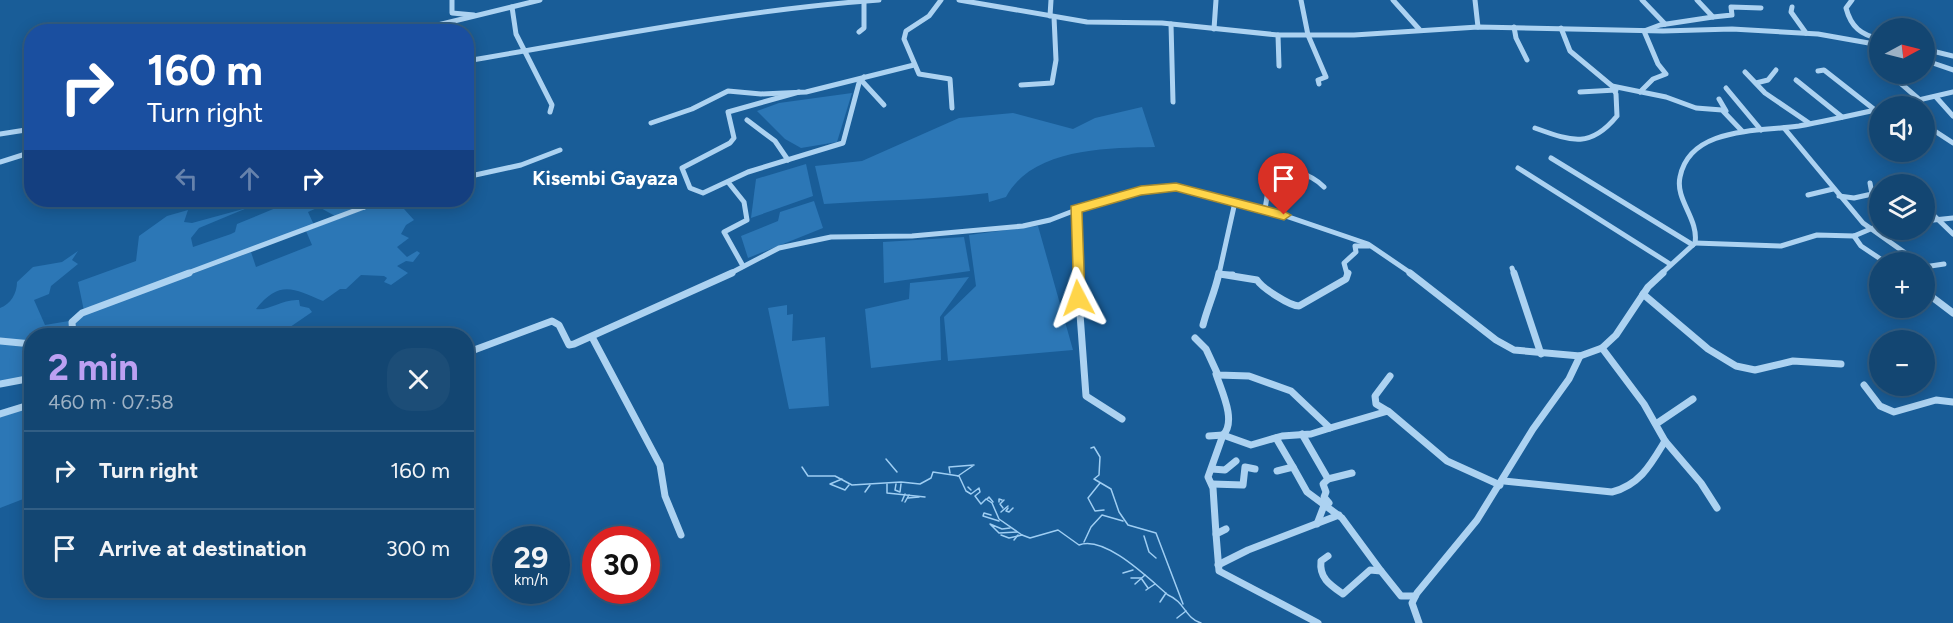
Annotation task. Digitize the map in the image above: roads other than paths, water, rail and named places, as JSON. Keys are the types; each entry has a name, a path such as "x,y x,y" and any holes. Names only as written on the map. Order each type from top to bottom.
{"street":[{"path":"452,0 452,13 475,15"},
{"path":"442,24 540,0"},
{"path":"474,60 752,13 810,5 879,0"},
{"path":"941,0 929,16 904,34 914,65 921,76 950,79 952,108"},
{"path":"960,0 1087,22 1171,24 1278,35 1354,35 1419,29 1478,27 1732,29 1806,33 1869,44"},
{"path":"1021,85 1052,82 1056,60 1051,0"},
{"path":"1214,29 1216,0"},
{"path":"1301,0 1308,35 1326,77 1318,80 1319,84"},
{"path":"1393,0 1419,29"},
{"path":"1475,0 1478,27"},
{"path":"1642,0 1665,24"},
{"path":"1697,0 1713,17"},
{"path":"1852,0 1846,8 1856,30 1869,37"},
{"path":"859,32 864,27 864,2"},
{"path":"512,7 516,34 552,105 550,112"},
{"path":"1646,29 1665,24 1732,15 1731,7 1761,8"},
{"path":"1792,7 1791,12 1806,33"},
{"path":"1171,24 1173,102"},
{"path":"1514,27 1516,38 1527,60"},
{"path":"1535,128 1575,142 1591,139 1604,132 1617,116 1614,88 1570,51 1561,28"},
{"path":"1640,92 1653,79 1666,74 1657,61 1645,34 1646,29"},
{"path":"1278,35 1279,66"},
{"path":"1935,52 1953,56"},
{"path":"1935,64 1953,70"},
{"path":"863,78 843,143 788,160 703,193 690,188 682,168 730,143 734,138 728,112 914,65"},
{"path":"1756,83 1768,80 1776,70"},
{"path":"1818,71 1824,70 1869,104"},
{"path":"1745,72 1765,93 1809,123"},
{"path":"863,78 884,105"},
{"path":"1796,80 1842,117"},
{"path":"1902,84 1916,96"},
{"path":"1580,92 1614,88 1640,92 1696,108 1726,111"},
{"path":"1726,88 1761,130"},
{"path":"651,123 692,109 728,91 761,94 800,92"},
{"path":"1953,92 1936,97 1953,116"},
{"path":"1719,99 1742,131"},
{"path":"1695,242 1681,187 1683,169 1700,147 1742,131 1784,128 1869,112"},
{"path":"747,120 775,141 788,160"},
{"path":"1784,128 1820,169 1839,196 1863,223 1869,225"},
{"path":"0,134 24,130"},
{"path":"1935,131 1953,143"},
{"path":"474,175 520,165 560,150"},
{"path":"0,162 24,154"},
{"path":"1551,158 1695,242 1781,246 1817,234 1854,236 1869,230"},
{"path":"1518,168 1670,264"},
{"path":"1265,209 1270,179 1276,174 1299,173 1320,182 1324,187"},
{"path":"728,182 746,207 747,220 724,232 743,266"},
{"path":"474,350 552,321 559,325 569,345 592,337 779,248 821,238 912,236 1037,223 1131,193 1163,187 1184,188 1265,209 1356,243 1370,245 1449,301 1503,345 1541,354 1580,356 1602,348 1616,335 1643,294 1670,264 1695,242"},
{"path":"1808,195 1833,189"},
{"path":"1839,196 1854,198 1869,195"},
{"path":"1203,325 1220,274 1235,202"},
{"path":"72,328 72,322 82,313 364,207"},
{"path":"1076,210 1077,270 1086,396 1122,419"},
{"path":"1935,217 1953,234"},
{"path":"1935,220 1953,218"},
{"path":"1854,236 1861,246 1870,252"},
{"path":"1892,240 1906,252"},
{"path":"1220,274 1226,273 1257,280 1262,288 1275,292 1292,306 1299,306 1346,279 1348,272 1344,263 1356,252 1356,243"},
{"path":"1935,265 1944,264"},
{"path":"1512,268 1541,354"},
{"path":"1643,294 1668,310 1700,342 1731,365 1760,370 1778,363 1841,364"},
{"path":"1935,299 1953,313"},
{"path":"592,337 660,465 665,495 681,535"},
{"path":"1195,338 1206,349 1229,419 1227,431 1223,435 1208,477 1212,484 1220,571 1318,623"},
{"path":"0,341 24,343"},
{"path":"1602,348 1656,424 1665,441 1701,483 1717,508"},
{"path":"1419,623 1412,603 1416,596 1439,563 1467,535 1502,483 1542,416 1572,377 1580,356"},
{"path":"1216,374 1249,376 1291,391 1330,428"},
{"path":"1390,376 1375,396 1376,404 1403,422 1448,461 1471,474 1502,483 1612,492 1625,490 1637,482 1665,441"},
{"path":"0,384 24,380"},
{"path":"1864,385 1889,411 1897,411 1942,398 1953,402"},
{"path":"1656,424 1693,399"},
{"path":"0,414 24,406"},
{"path":"1209,436 1223,435 1251,445 1330,428 1386,411"},
{"path":"1302,434 1328,479"},
{"path":"1276,438 1307,492 1339,515 1401,596 1416,596"},
{"path":"1212,469 1225,470 1236,461"},
{"path":"1212,484 1243,485 1245,467 1256,469"},
{"path":"1277,471 1293,467"},
{"path":"1317,524 1326,504 1330,504 1324,497 1326,492 1323,484 1328,479 1352,473"},
{"path":"1218,565 1248,550 1339,515"},
{"path":"1216,534 1226,529"},
{"path":"1328,556 1321,561 1319,570 1323,580 1343,594 1370,570 1381,571"}],"waterway":[{"path":"1091,448 1094,447 1100,457 1099,475 1094,479 1111,489 1119,512 1128,525 1156,533 1183,604"},
{"path":"886,459 897,472"},
{"path":"950,473 949,467 974,465 958,476"},
{"path":"802,467 808,476 835,476 841,479"},
{"path":"841,479 852,485 901,482 920,484 931,478 933,472 958,476"},
{"path":"958,476 966,491 971,494 979,488 980,492 975,496 981,504 986,499 992,503 999,519 1022,535"},
{"path":"841,479 830,484 845,490 849,485"},
{"path":"1100,483 1088,498 1095,511 1104,510"},
{"path":"887,484 887,493 905,495"},
{"path":"896,484 895,490 900,492 901,484"},
{"path":"865,492 870,485"},
{"path":"968,487 971,490"},
{"path":"902,501 905,495"},
{"path":"905,495 909,495"},
{"path":"905,502 909,495"},
{"path":"909,495 925,497"},
{"path":"908,498 919,497"},
{"path":"987,499 989,497 993,502"},
{"path":"999,502 999,499 1002,500"},
{"path":"1003,508 1000,504 1004,500"},
{"path":"1001,512 1008,506"},
{"path":"1008,508 1006,511 1009,512 1013,508"},
{"path":"991,515 984,513 983,516 999,521"},
{"path":"1084,542 1091,527 1102,515 1123,521"},
{"path":"1010,528 1002,529 990,524 999,533 1017,532"},
{"path":"1022,535 1030,538 1058,530 1079,545 1101,546 1114,552 1145,575"},
{"path":"1001,535 1009,538 1017,536"},
{"path":"1017,536 1022,535"},
{"path":"1014,540 1017,536"},
{"path":"1144,536 1149,552 1156,558"},
{"path":"1123,573 1133,570"},
{"path":"1141,578 1145,575"},
{"path":"1145,575 1155,584"},
{"path":"1131,578 1141,578"},
{"path":"1135,584 1141,578"},
{"path":"1141,578 1148,588"},
{"path":"1146,590 1155,584"},
{"path":"1155,584 1166,593"},
{"path":"1160,602 1166,593"},
{"path":"1166,593 1174,598 1186,611"},
{"path":"1177,618 1186,611"},
{"path":"1186,611 1191,618 1201,623"}],"district":[{"name":"Kisembi Gayaza","path":"605,178"}]}
